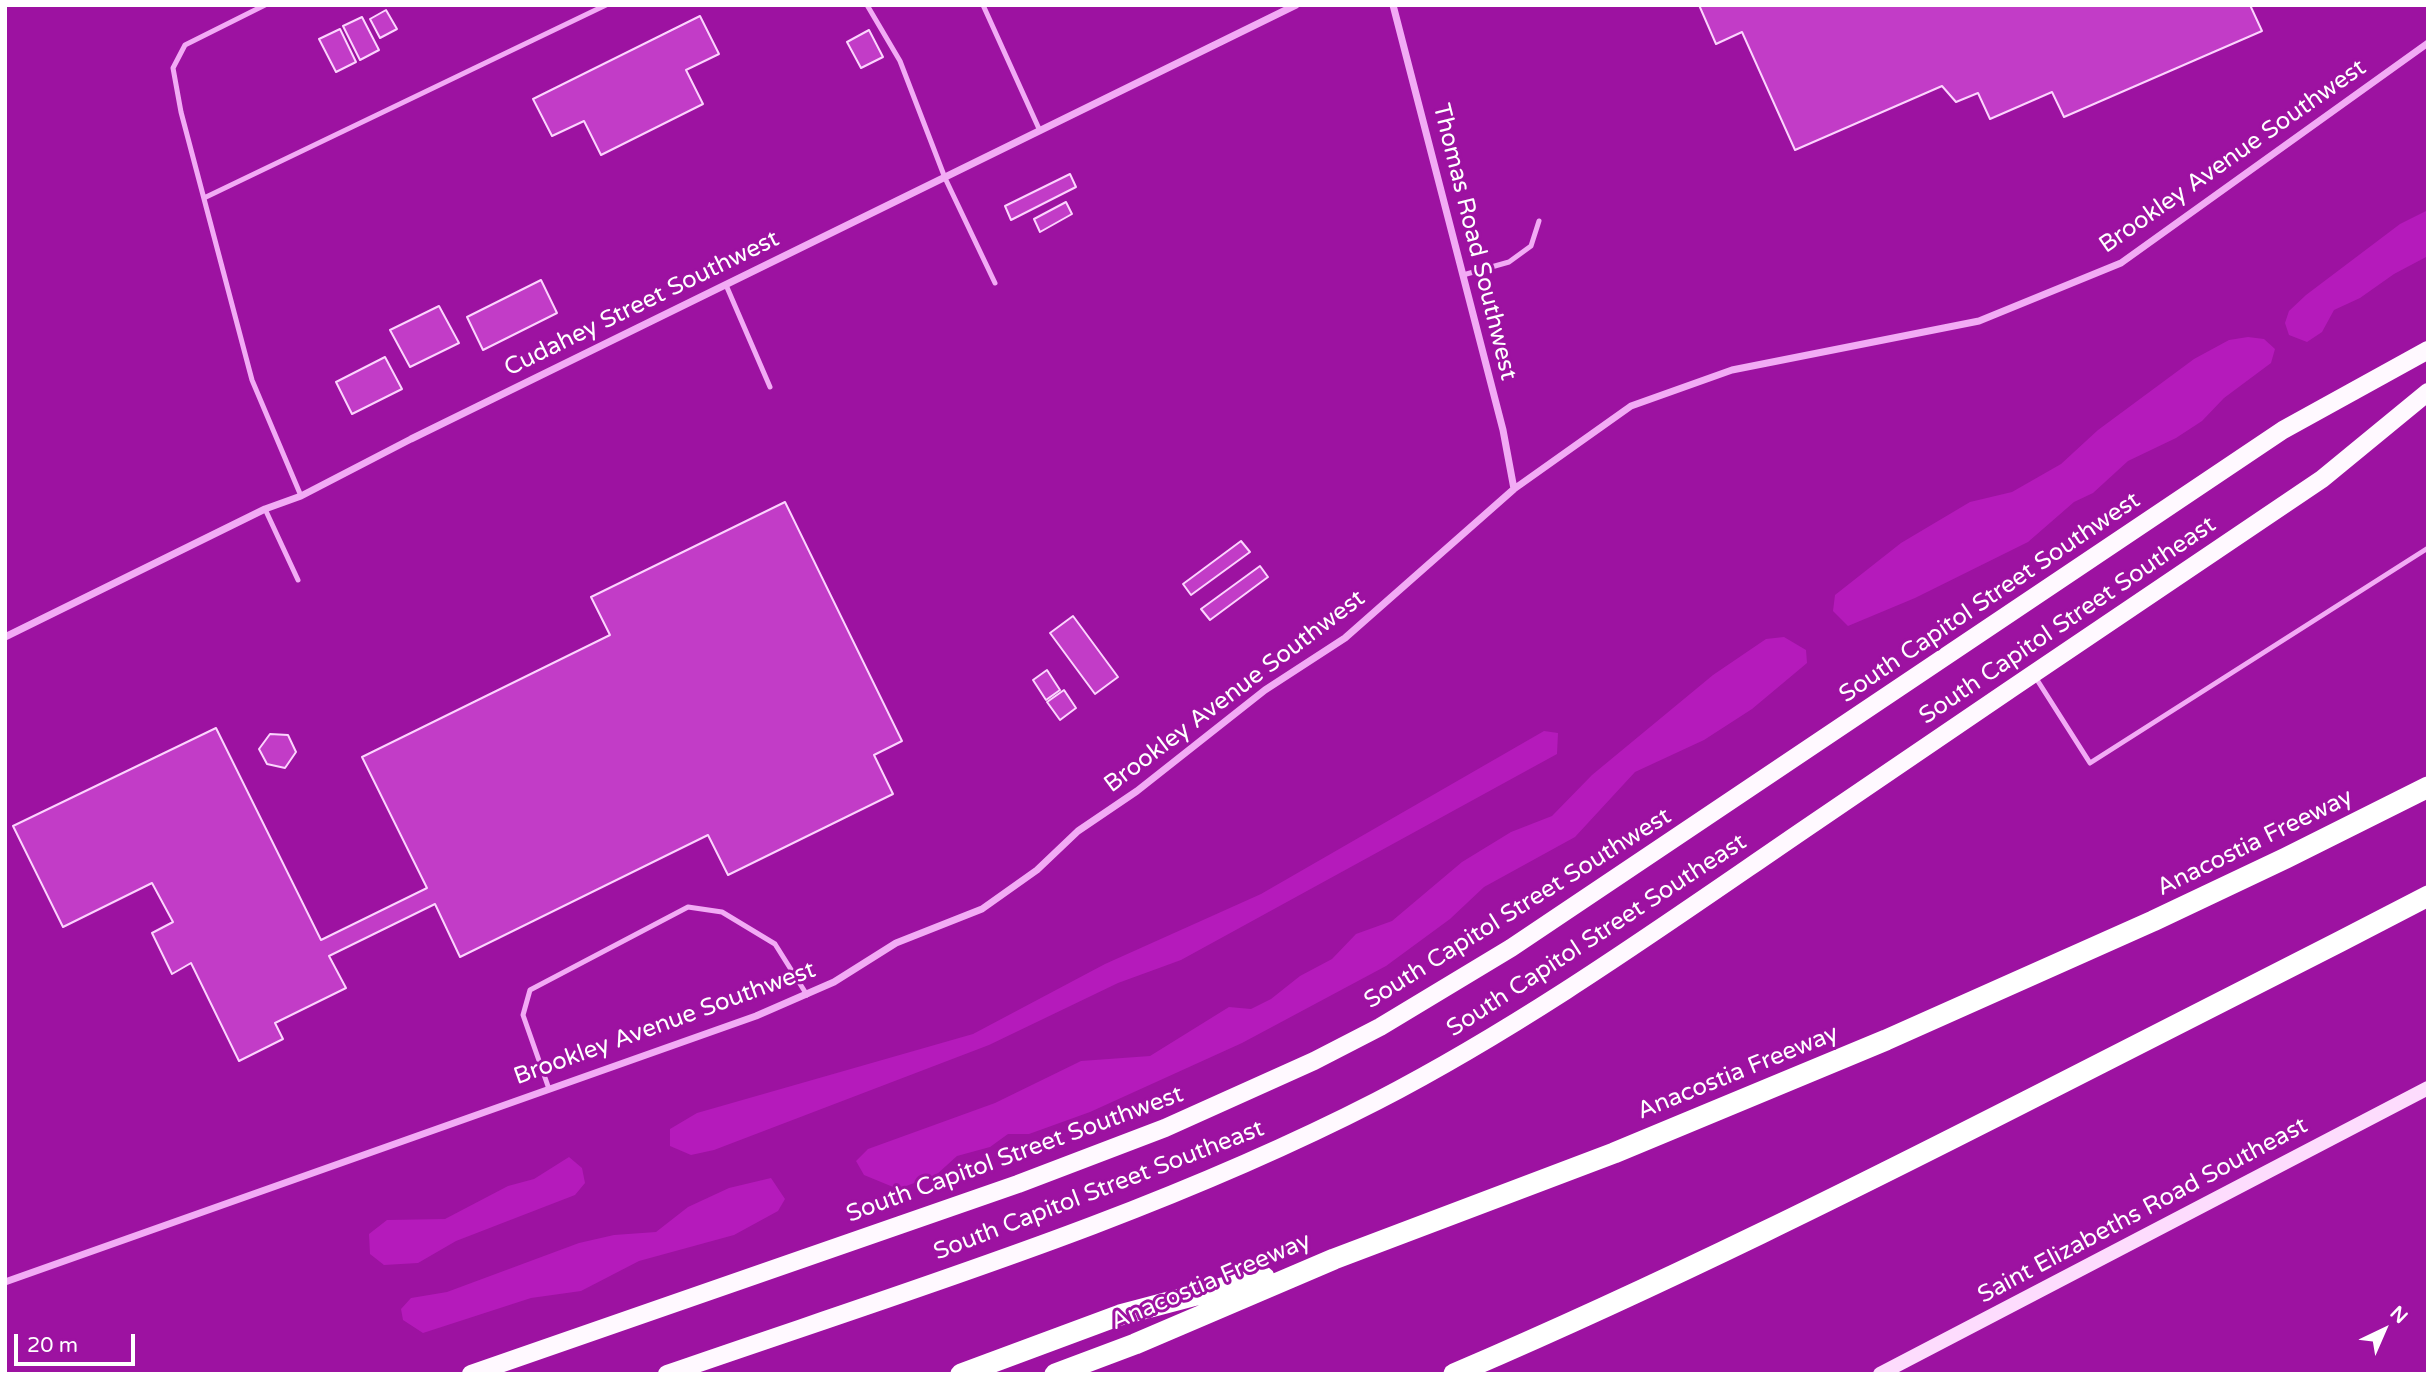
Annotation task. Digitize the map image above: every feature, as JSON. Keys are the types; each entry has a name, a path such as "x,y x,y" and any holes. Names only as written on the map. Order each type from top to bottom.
{"highway":[{"name":"Anacostia Freeway","path":"1055,1374 1135,1344 1334,1259 1614,1153 1886,1040 2153,921 2428,787"},
{"path":"1454,1374 1661,1282 1805,1214 2428,896"},
{"path":"961,1374 1120,1315 1334,1259"}],"main road":[{"name":"South Capitol Street Southwest","path":"471,1374 1079,1162 1217,1106 1314,1061 1412,1008 1511,948 2283,430 2428,350"},
{"name":"South Capitol Street Southeast","path":"667,1374 1123,1214 1251,1162 1380,1099 1507,1028 1569,989 2322,479 2428,392"},
{"name":"Saint Elizabeths Road Southeast","path":"1880,1374 2428,1088"}],"street":[{"name":"Cudahey Street Southwest","path":"5,638 265,509 301,496 411,439 1296,5"},
{"name":"Thomas Road Southwest","path":"1393,5 1503,430 1514,489"},
{"name":"Brookley Avenue Southwest","path":"5,1282 651,1055 807,995 855,970 896,943 982,909 1037,870 1078,831 1137,790 1265,690 1345,638 1514,489 1631,406 1732,370 1979,321 2121,264 2428,43"}],"lane":[{"path":"265,5 185,45 173,68 181,112 252,380 301,496"},
{"path":"204,198 606,5"},
{"path":"867,5 900,61 945,177 995,283"},
{"path":"983,5 1040,131"},
{"path":"1463,275 1509,262 1531,246 1539,220"},
{"path":"726,285 770,387"},
{"path":"265,509 298,580"},
{"path":"2033,673 2090,763 2428,548"},
{"path":"549,1089 523,1015 530,990 688,906 722,912 775,944 807,995"}],"shaded area":[{"path":"2428,210 2428,256 2394,274 2360,298 2334,310 2322,332 2307,342 2289,335 2285,323 2289,311 2306,295 2400,224"},
{"path":"2248,337 2264,339 2275,349 2271,363 2224,398 2202,421 2176,438 2128,461 2093,493 2074,502 2028,542 1915,598 1848,626 1833,611 1835,595 1901,543 1970,502 2012,492 2061,464 2098,430 2194,359 2229,340"},
{"path":"1784,637 1806,650 1807,663 1752,709 1704,740 1635,772 1575,837 1484,887 1450,919 1386,966 1242,1043 1090,1112 1029,1134 1008,1134 990,1147 957,1156 936,1175 898,1189 864,1175 856,1161 868,1149 995,1103 1081,1061 1150,1056 1229,1007 1251,1009 1271,999 1300,976 1332,959 1356,934 1392,921 1462,862 1511,832 1552,816 1592,775 1713,675 1766,639"},
{"path":"1544,731 1558,733 1557,754 1181,960 1118,983 989,1045 714,1150 691,1155 670,1146 670,1129 697,1113 973,1034 1105,964 1261,894"},
{"path":"569,1157 582,1168 585,1183 575,1195 456,1241 418,1263 384,1265 370,1254 369,1234 387,1220 445,1219 508,1186 534,1179"},
{"path":"771,1178 785,1199 778,1211 734,1235 639,1261 581,1291 531,1298 423,1333 403,1320 401,1309 411,1298 447,1292 579,1243 614,1235 656,1232 688,1207 729,1188"}],"building":[{"path":"1699,5 2250,5 2262,31 2064,117 2052,92 1990,119 1978,93 1956,102 1942,86 1795,150 1742,32 1716,44"},
{"path":"386,10 397,29 380,38 370,19"},
{"path":"700,16 719,54 686,70 703,104 601,155 584,121 552,136 533,99"},
{"path":"362,17 379,50 360,60 343,26"},
{"path":"340,29 356,62 336,72 319,39"},
{"path":"869,30 883,57 861,68 847,42"},
{"path":"1070,174 1076,187 1011,220 1005,206"},
{"path":"1066,202 1072,214 1040,232 1034,219"},
{"path":"541,280 557,313 483,350 467,317"},
{"path":"439,306 459,343 410,367 390,330"},
{"path":"385,357 402,389 352,414 336,382"},
{"path":"785,502 902,741 874,755 893,794 728,875 708,835 460,957 435,904 329,956 346,988 275,1023 283,1039 239,1061 191,963 172,974 152,933 173,922 152,883 63,927 13,826 216,728 321,940 427,888 362,757 610,635 591,597"},
{"path":"1241,541 1250,552 1191,595 1183,584"},
{"path":"1260,566 1268,577 1210,620 1201,609"},
{"path":"1073,616 1118,677 1095,694 1050,633"},
{"path":"1047,670 1060,690 1046,700 1033,680"},
{"path":"1064,690 1076,708 1060,720 1047,702"},
{"path":"270,734 288,735 296,752 285,768 267,764 259,749"}]}
